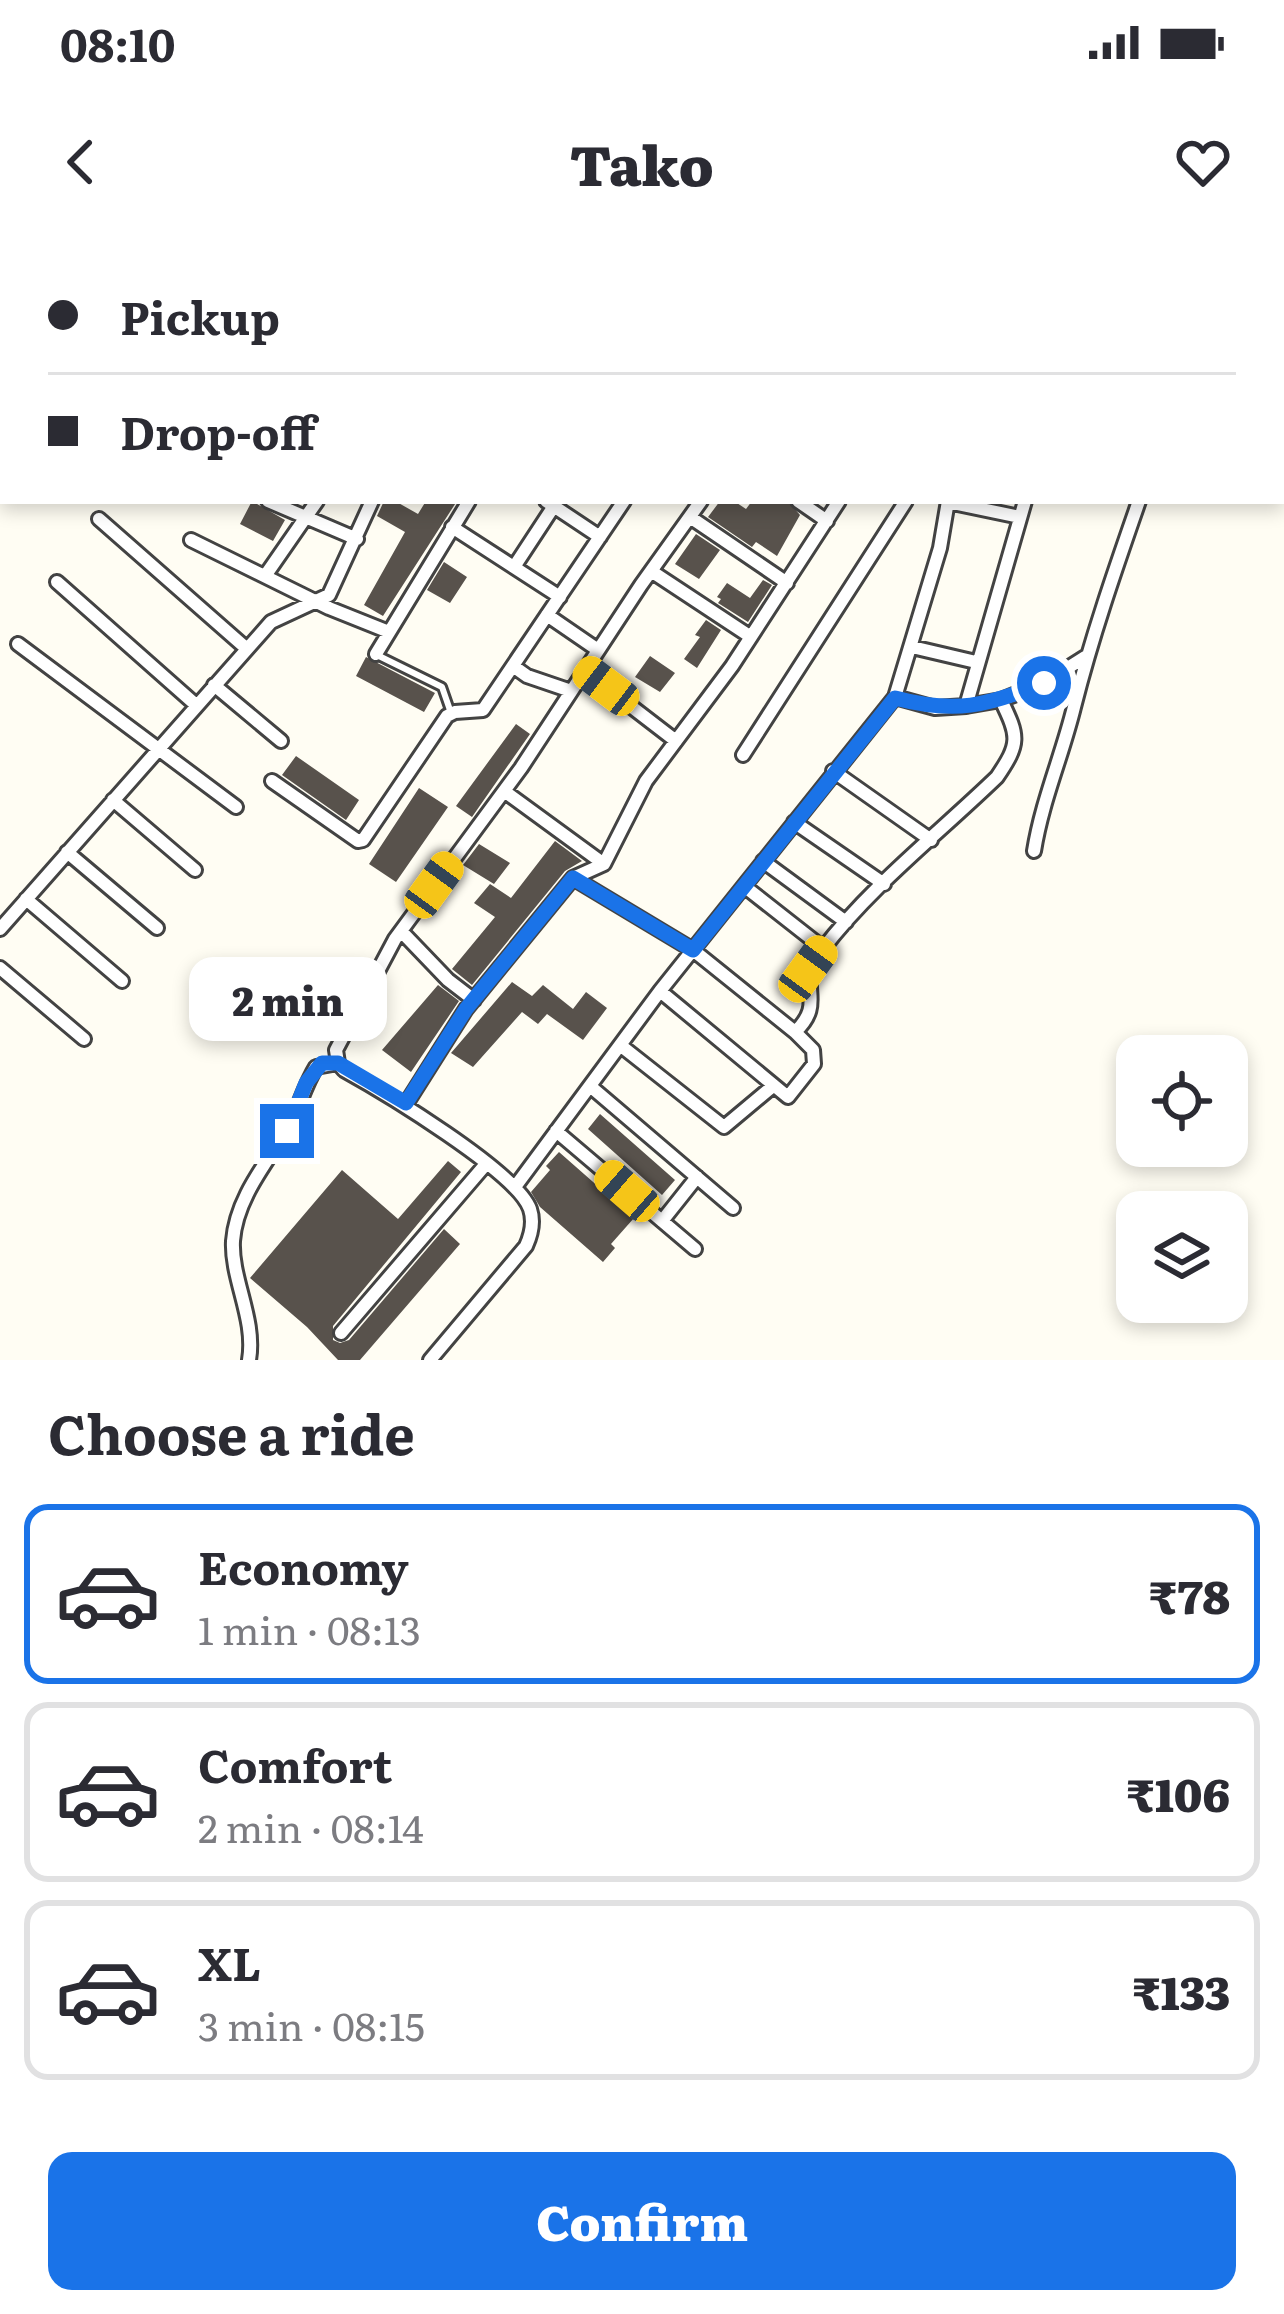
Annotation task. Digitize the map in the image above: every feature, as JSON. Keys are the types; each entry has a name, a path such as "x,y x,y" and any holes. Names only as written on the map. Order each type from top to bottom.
{"street":[{"path":"275,504 357,539"},
{"path":"265,576 315,504"},
{"path":"0,929 271,622 319,603 337,585 371,504"},
{"path":"376,654 467,504"},
{"path":"514,568 550,504 600,536"},
{"path":"272,781 363,841 451,713 483,710 622,504"},
{"path":"338,1063 336,1051 401,931 504,791 699,504"},
{"path":"802,504 826,520"},
{"path":"406,1103 474,1000 573,878 604,864 646,781 751,638 837,504"},
{"path":"742,755 904,504"},
{"path":"515,1187 660,991 895,698 940,548 948,504"},
{"path":"957,504 1020,518"},
{"path":"966,706 1024,504"},
{"path":"1034,851 1042,803 1074,709 1084,657 1138,504"},
{"path":"690,517 787,583"},
{"path":"99,519 247,649"},
{"path":"452,527 560,597"},
{"path":"191,540 389,632"},
{"path":"651,571 751,638"},
{"path":"57,582 196,705"},
{"path":"547,615 598,650"},
{"path":"18,644 236,807"},
{"path":"912,647 976,662"},
{"path":"895,698 935,708 1001,700 1044,683 1084,657"},
{"path":"513,666 527,676 572,691"},
{"path":"585,671 676,741"},
{"path":"214,685 281,740"},
{"path":"795,1032 809,1019 813,1005 808,969 823,948 997,777 1014,751 1015,729 1001,700"},
{"path":"833,771 931,840"},
{"path":"504,791 604,864"},
{"path":"113,800 195,869"},
{"path":"794,822 884,884"},
{"path":"68,852 157,928"},
{"path":"763,861 846,922"},
{"path":"573,878 693,950 795,1032 813,1050 814,1064 788,1097 660,991"},
{"path":"744,886 823,948"},
{"path":"26,899 122,981"},
{"path":"401,931 474,1000"},
{"path":"0,968 84,1039"},
{"path":"620,1045 724,1127 773,1087"},
{"path":"249,1360 246,1306 233,1242 238,1220 316,1066 338,1063 406,1103 515,1187 530,1209 526,1246 430,1360"},
{"path":"590,1086 734,1208"},
{"path":"556,1131 695,1249"},
{"path":"341,1333 486,1164"},
{"path":"662,1220 697,1177"}],"lane":[{"path":"376,654 442,687 451,713"}],"building":[{"path":"250,504 285,520 273,541 240,524"},
{"path":"383,504 400,504 418,514 424,504 455,504 383,616 364,605 405,532 377,516"},
{"path":"718,504 738,504 746,509 750,504 791,504 800,515 777,556 756,542 752,547 708,517"},
{"path":"696,534 720,550 699,579 675,564"},
{"path":"444,562 467,577 450,603 427,590"},
{"path":"763,580 772,585 748,622 718,603 727,583 750,598"},
{"path":"706,620 721,630 697,668 684,659"},
{"path":"650,656 675,673 660,692 635,677"},
{"path":"366,657 435,693 424,712 356,676"},
{"path":"516,724 530,734 472,817 456,806"},
{"path":"296,756 359,800 346,820 282,775"},
{"path":"419,788 448,807 396,882 369,864"},
{"path":"555,841 582,861 565,871 472,985 452,969 495,917 474,903 490,884 511,898"},
{"path":"479,844 510,863 494,884 463,865"},
{"path":"512,982 532,996 543,985 573,1009 586,992 607,1008 583,1040 547,1014 538,1024 522,1012 473,1067 451,1053"},
{"path":"438,985 459,1001 411,1072 382,1050"},
{"path":"600,1114 675,1180 662,1195 588,1129"},
{"path":"559,1152 634,1218 611,1244 615,1248 603,1262 540,1207 531,1192"},
{"path":"448,1161 461,1172 333,1326 333,1340 349,1340 444,1229 460,1244 360,1360 338,1360 250,1278 342,1170 398,1219"}],"route":[{"path":"287,1131 306,1083 322,1063 338,1063 406,1103 466,1009 573,878 693,950 895,698 935,708 966,706 1001,700 1044,683"}]}
